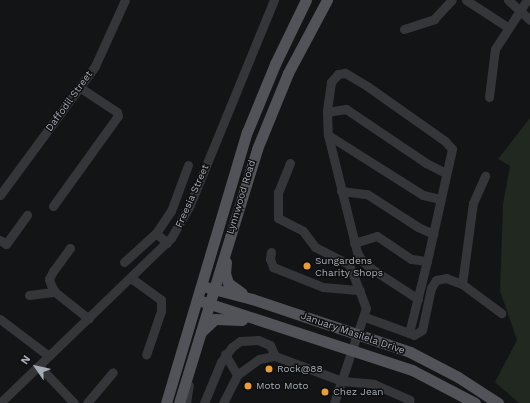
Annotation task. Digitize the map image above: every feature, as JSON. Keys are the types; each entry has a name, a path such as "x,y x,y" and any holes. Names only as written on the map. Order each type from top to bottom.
{"main road":[{"name":"Lynnwood Road","path":"166,403 199,285 247,132 306,0"},
{"path":"288,40 312,0"},
{"name":"Lynnwood Road","path":"179,403 195,346 232,228 275,103 327,0"},
{"path":"232,228 226,279 232,287 252,299"},
{"name":"January Masilela Drive","path":"199,285 252,299 410,352 440,367 498,403"},
{"name":"January Masilela Drive","path":"196,298 208,304 352,349 412,370 475,403"},
{"path":"199,334 215,319 225,318 272,325"}],"street":[{"name":"Daffodil Street","path":"0,195 95,66 125,0"},
{"name":"Freesia Street","path":"0,403 167,243 189,207 274,0"},
{"path":"404,29 434,19 452,0"},
{"path":"466,0 509,28"},
{"path":"509,0 530,20"},
{"path":"489,97 494,52 527,0"},
{"path":"410,333 441,199 450,145 345,73 338,74 331,82 327,112 328,135 354,242 362,261 418,298"},
{"path":"53,206 118,116 117,112 79,87"},
{"path":"327,112 346,109 426,163 446,173"},
{"path":"328,135 423,195 441,199"},
{"path":"290,163 278,192 278,218 303,231 315,247 347,263 360,290 366,308 365,317 357,335 334,403"},
{"path":"124,262 156,233 171,211 188,165"},
{"path":"462,284 473,203 485,176"},
{"path":"341,192 367,194 418,227 433,234"},
{"path":"2,245 27,215"},
{"path":"156,233 167,243"},
{"path":"354,242 377,236 411,259 427,261"},
{"path":"70,248 49,279 55,292 89,319"},
{"path":"271,252 270,260 273,267 323,286 360,290"},
{"path":"131,278 161,300 161,311 146,355"},
{"path":"365,317 414,335 422,330 429,293 436,280 446,278 462,284 501,313"},
{"path":"29,295 55,292"},
{"path":"0,319 50,356"},
{"path":"204,403 225,354 240,341 258,340 270,345 275,356"},
{"path":"186,403 195,346"},
{"path":"225,354 237,375"},
{"path":"223,403 237,375 259,359 275,356 342,381 374,384 410,400"},
{"path":"38,367 69,403"},
{"path":"38,367 74,403"},
{"path":"87,403 113,372"}],"shaded area":[{"path":"530,118 530,403 519,403 495,382 517,340 500,291 503,204 510,166 498,159"}],"place":[{"name":"Sungardens Charity Shops","path":"307,266"},
{"name":"Rock@88","path":"269,369"},
{"name":"Moto Moto","path":"248,386"},
{"name":"Chez Jean","path":"325,392"}]}
